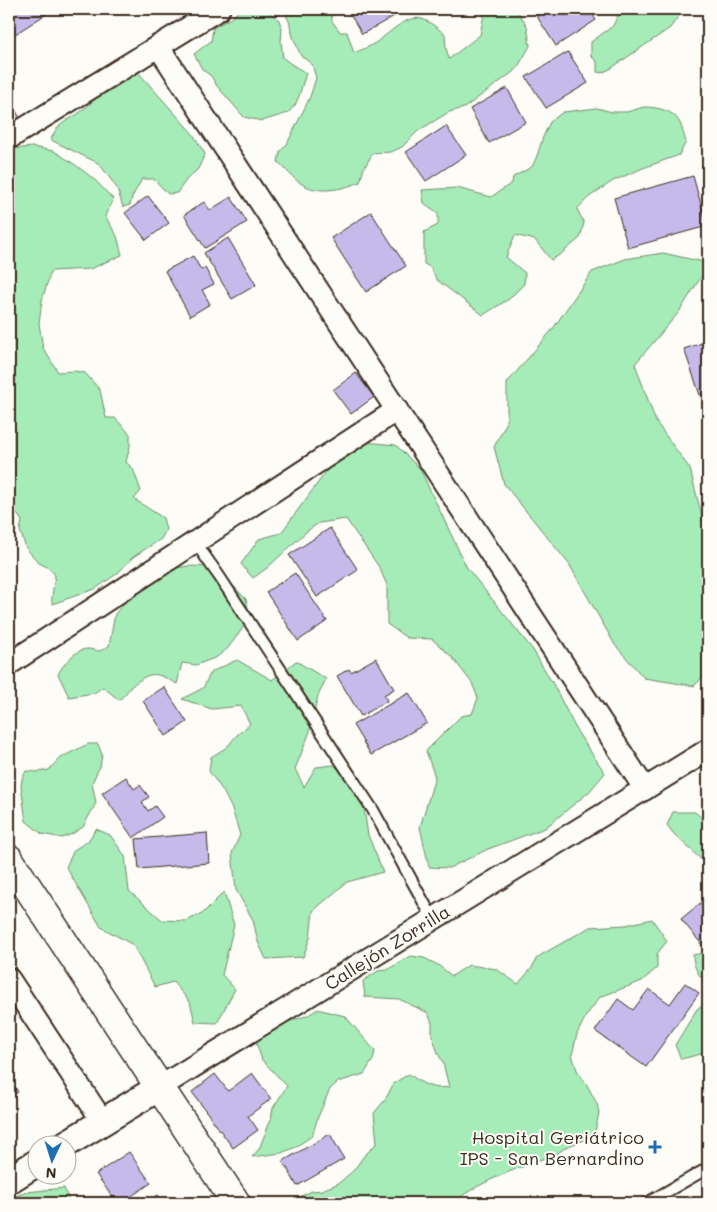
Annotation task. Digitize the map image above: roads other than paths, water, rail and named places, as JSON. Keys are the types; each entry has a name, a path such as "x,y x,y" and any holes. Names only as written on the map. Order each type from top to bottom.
{"main road":[{"path":"9,859 236,1203"}],"street":[{"path":"9,138 218,9"},
{"path":"158,46 645,789"},
{"path":"9,664 396,410"},
{"name":"Callejón Zorrilla","path":"78,1137 708,750"},
{"path":"9,979 103,1122"},
{"path":"9,1180 28,1168"}],"lane":[{"path":"194,542 219,576 373,810 433,919"},
{"path":"647,1203 708,1168"}],"place":[{"name":"Hospital Geriátrico IPS - San Bernardino","path":"655,1147"}]}
